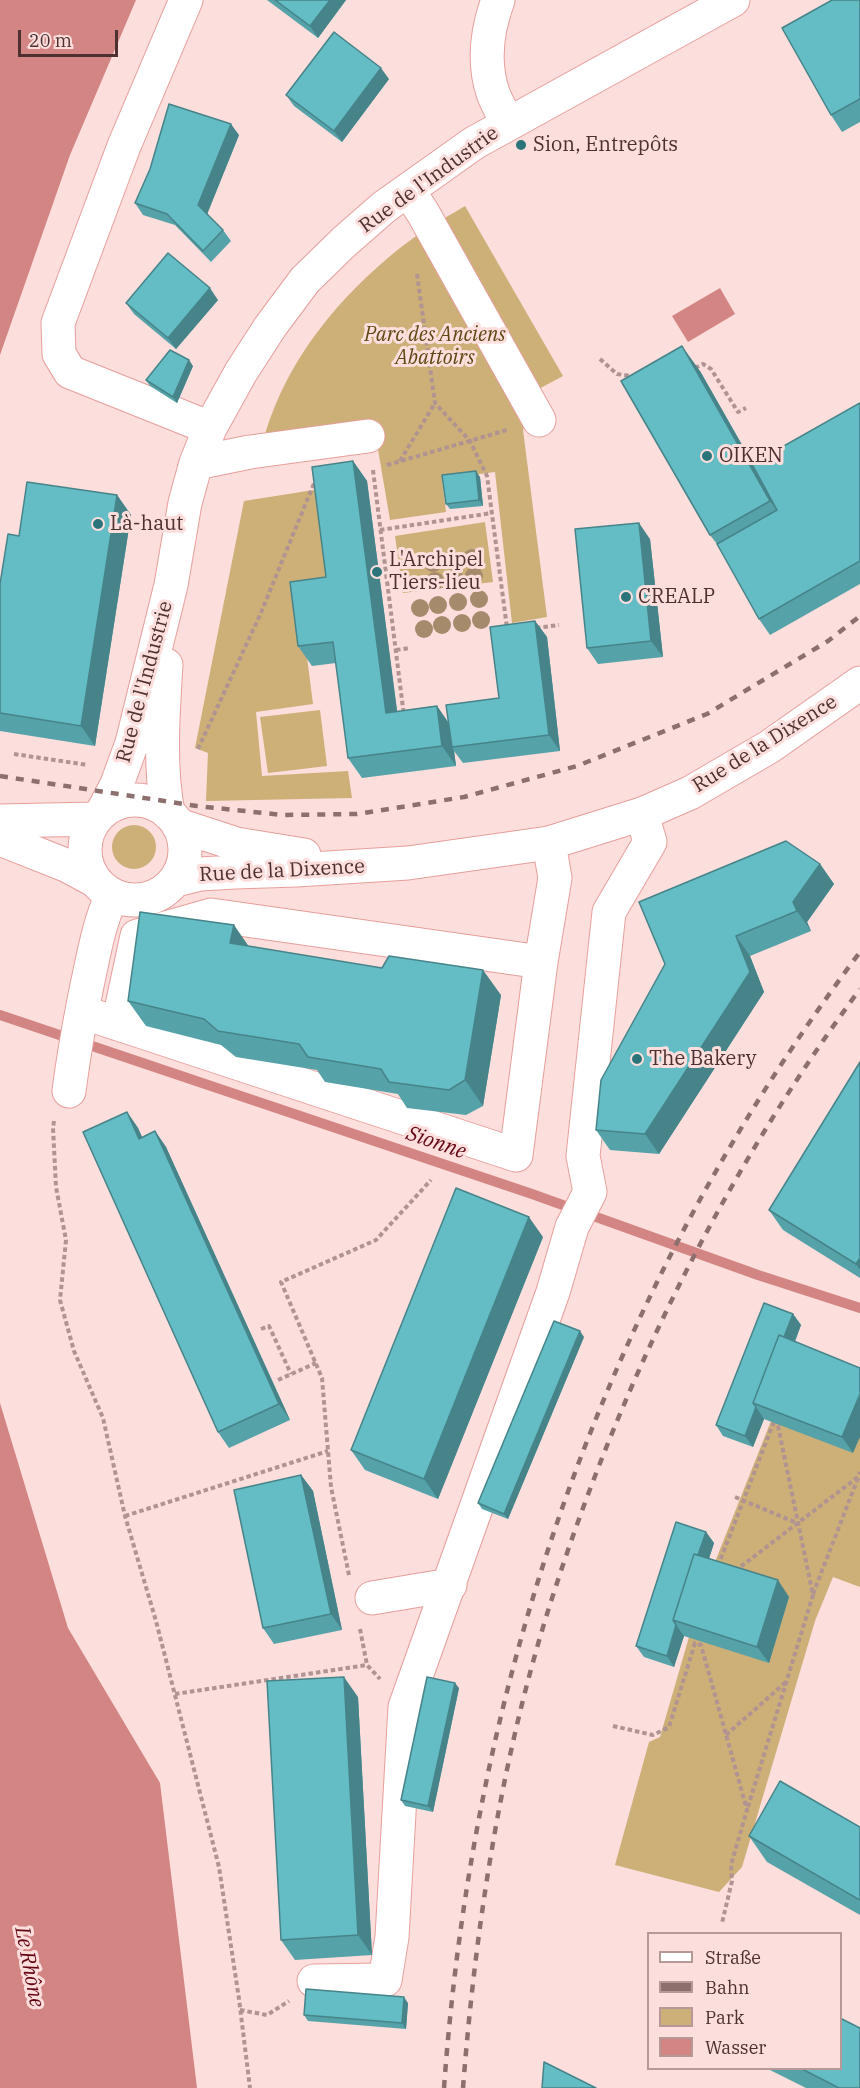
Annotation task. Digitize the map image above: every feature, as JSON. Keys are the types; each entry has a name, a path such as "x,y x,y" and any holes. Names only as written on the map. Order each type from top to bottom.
{"street":[{"path":"186,0 124,146 58,323 59,354 70,372 210,428"},
{"path":"498,0 490,27 487,67 494,94 508,123"},
{"name":"Rue de l'Industrie","path":"99,815 117,784 132,744 171,585 185,503 196,463 210,428 247,363 305,280 366,222 474,143 733,0"},
{"path":"408,190 539,420"},
{"path":"196,463 250,452 368,436"},
{"name":"Rue de l'Industrie","path":"171,585 161,748 164,790 173,819"},
{"name":"Rue de la Dixence","path":"176,880 200,874 389,865 549,843 642,814 690,793 770,747 860,683"},
{"path":"0,839 68,866 103,888 132,901 148,899 164,891 176,880 183,864 184,841 173,819 146,801 120,802 99,815 89,829 84,846 86,864 103,888 102,915 80,1019 71,1076"},
{"path":"314,1981 385,1980 392,1937 405,1707 553,1292 572,1227 590,1192 583,1156 609,912 650,842 642,814"},
{"path":"0,821 99,815"},
{"name":"Rue de la Dixence","path":"173,819 236,844 389,865"},
{"path":"80,1019 118,1024 516,1155 541,962 555,878 549,843"},
{"path":"118,1024 137,936 211,915 541,962"},
{"path":"360,1598 450,1585"}],"path":[{"path":"416,268 435,403 470,441 488,476 507,632 500,633"},
{"path":"600,360 617,374 641,376"},
{"path":"694,369 703,364 711,369 738,412 746,408"},
{"path":"400,461 435,403"},
{"path":"362,471 373,470 539,420"},
{"path":"373,470 405,726"},
{"path":"195,755 260,615 316,478 305,480"},
{"path":"381,530 492,513"},
{"path":"528,629 559,625"},
{"path":"396,650 410,648"},
{"path":"14,754 93,766"},
{"path":"71,1076 58,1107 53,1128 56,1187 66,1240 60,1300 74,1351 103,1418 125,1516 219,1867 250,2088"},
{"path":"405,1707 367,1665 360,1598 331,1487 322,1378 281,1282 376,1240 431,1180"},
{"path":"261,1329 269,1326 291,1374"},
{"path":"278,1380 316,1363"},
{"path":"723,1573 717,1570 773,1424 778,1426 813,1594"},
{"path":"125,1516 328,1451"},
{"path":"730,1575 859,1474"},
{"path":"722,1923 732,1881 731,1865 786,1681 813,1594 859,1474"},
{"path":"735,1497 798,1523"},
{"path":"613,1726 652,1735 669,1727 694,1643 701,1645 747,1810"},
{"path":"174,1694 367,1665"},
{"path":"726,1735 786,1681"},
{"path":"240,2010 267,2015 314,1981"}],"green space":[{"name":"Parc des Anciens Abattoirs","path":"465,206 563,376 533,392 523,430 547,617 512,623 495,472 442,479 446,512 390,520 373,420 265,434 287,380 318,331 337,308 356,287 400,248"},
{"path":"320,489 333,590 299,595 313,704 256,712 262,776 348,771 352,798 206,801 208,753 195,748 244,501"},
{"path":"485,522 493,582 403,593 395,536"},
{"path":"320,710 327,766 268,773 260,717"},
{"path":"134,825 149,832 156,847 149,862 134,869 119,862 112,847 119,832"},
{"path":"771,1421 860,1437 860,1587 833,1577 815,1621 742,1867 719,1892 615,1865 649,1742 660,1737 689,1637 769,1662 789,1597 711,1572"}],"water":[{"path":"0,0 136,0 70,155 0,355"},
{"path":"720,288 735,314 688,342 672,316"},
{"name":"Le Rhône","path":"0,1403 68,1628 160,1783 197,2088 0,2088"}],"building":[{"path":"275,0 330,0 310,26"},
{"path":"832,0 860,0 860,99 831,115 782,28"},
{"path":"334,32 381,68 334,131 286,95"},
{"path":"169,104 231,124 198,205 223,230 203,251 167,214 135,203 150,169"},
{"path":"168,253 210,288 168,338 126,303"},
{"path":"682,346 770,501 710,535 621,381"},
{"path":"170,350 189,360 173,397 146,380"},
{"path":"860,403 860,561 759,619 717,544 777,510 752,464"},
{"path":"353,461 386,713 437,706 442,746 348,758 333,642 298,646 290,582 326,577 312,467"},
{"path":"476,471 479,500 446,504 442,475"},
{"path":"27,482 117,495 81,726 0,713 0,584 8,534 19,536"},
{"path":"639,523 651,641 587,648 575,529"},
{"path":"535,621 549,735 452,747 446,705 499,698 490,627"},
{"path":"786,841 820,864 793,902 797,911 736,936 750,972 645,1134 596,1130 601,1080 665,964 639,902"},
{"path":"140,912 234,925 230,943 382,968 389,956 483,970 465,1080 449,1090 389,1082 381,1069 308,1057 299,1044 218,1031 204,1019 128,1001"},
{"path":"860,1062 860,1258 856,1264 769,1210"},
{"path":"127,1112 139,1139 155,1131 279,1404 218,1432 83,1132"},
{"path":"456,1188 529,1217 424,1479 351,1450"},
{"path":"764,1303 793,1314 784,1337 779,1335 753,1403 756,1407 745,1436 716,1425"},
{"path":"554,1321 580,1331 504,1514 478,1503"},
{"path":"779,1335 860,1368 860,1394 842,1437 753,1403"},
{"path":"301,1475 331,1614 263,1628 234,1490"},
{"path":"676,1522 706,1532 698,1555 694,1554 673,1620 676,1625 667,1656 636,1646"},
{"path":"694,1554 778,1580 757,1647 673,1620"},
{"path":"344,1677 358,1935 281,1940 267,1681"},
{"path":"427,1677 455,1683 428,1806 401,1800"},
{"path":"780,1781 860,1827 860,1900 749,1836"},
{"path":"306,1989 404,1997 402,2023 304,2015"},
{"path":"842,2019 860,2028 860,2088 839,2088 804,2070 842,2070"},
{"path":"544,2062 596,2088 542,2088"}],"waterway":[{"name":"Sionne","path":"0,1015 532,1194 758,1275 860,1308"}],"railway":[{"path":"0,776 197,806 283,815 357,814 464,797 577,766 707,714 828,641 860,616"},
{"path":"444,2088 460,1933 486,1782 522,1634 569,1490 626,1349 693,1213 771,1080 860,952"},
{"path":"463,2088 484,1898 507,1771 537,1647 583,1507 647,1351 724,1201 766,1128 860,989"}],"place":[{"name":"Sion, Entrepôts","path":"521,145"},
{"name":"OIKEN","path":"707,456"},
{"name":"Là-haut","path":"98,524"},
{"name":"L'Archipel Tiers-lieu","path":"377,572"},
{"name":"CREALP","path":"626,597"},
{"name":"The Bakery","path":"637,1059"}]}
